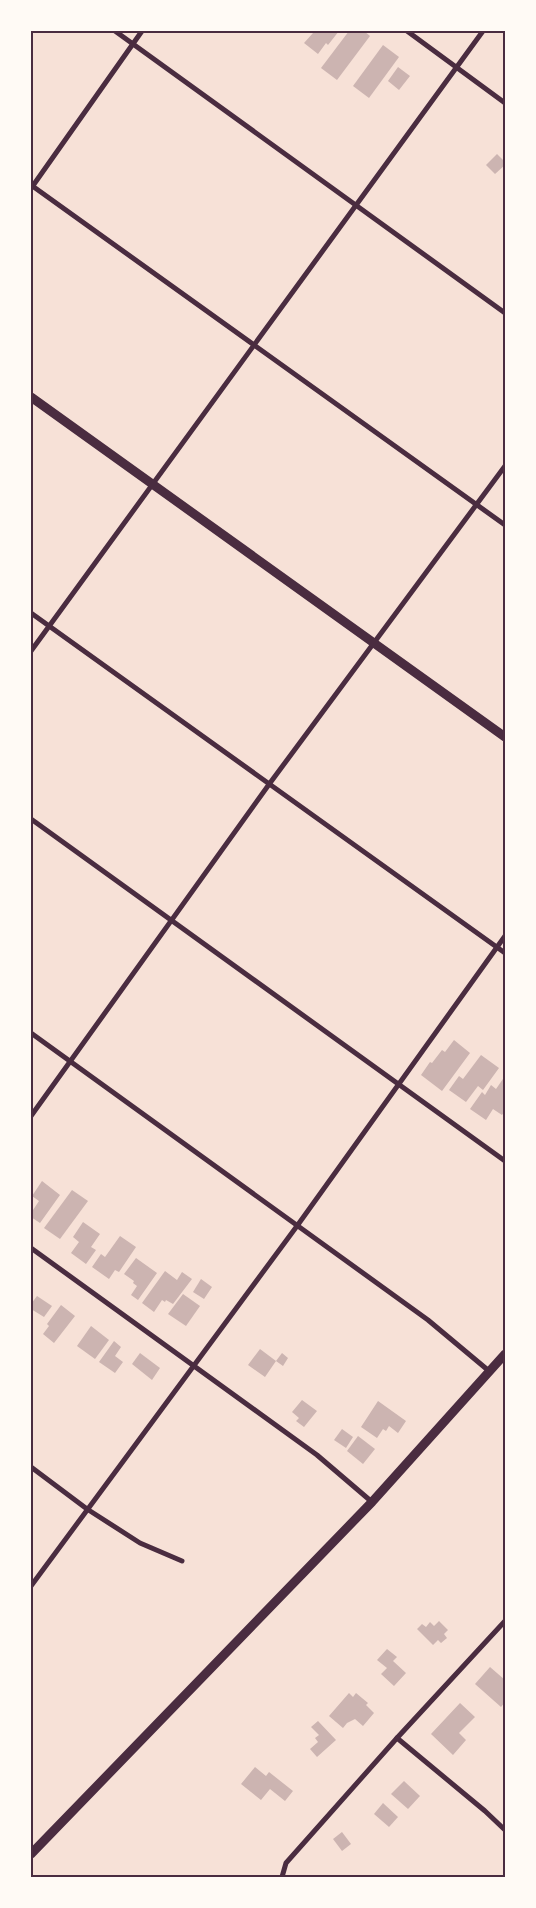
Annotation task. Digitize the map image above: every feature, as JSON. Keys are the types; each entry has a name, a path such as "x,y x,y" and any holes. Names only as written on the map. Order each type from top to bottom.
{"street":[{"path":"115,31 505,313"},
{"path":"142,31 32,186 505,525"},
{"path":"407,31 505,103"},
{"path":"31,651 355,204 483,31"},
{"path":"31,397 505,737"},
{"path":"31,1116 270,784 505,466"},
{"path":"31,613 505,953"},
{"path":"31,819 505,1161"},
{"path":"31,1586 297,1226 505,936"},
{"path":"31,1033 428,1320 489,1371"},
{"path":"31,1248 317,1455 372,1502"},
{"path":"31,1854 372,1502 505,1354"},
{"path":"31,1466 87,1509 140,1543 182,1561"},
{"path":"282,1877 286,1863 396,1738 505,1622"},
{"path":"396,1738 485,1811 505,1830"}],"building":[{"path":"311,31 339,31 328,45 326,43 318,54 304,43 313,33"},
{"path":"349,31 364,31 370,36 337,80 321,68"},
{"path":"383,45 399,57 369,98 353,86"},
{"path":"398,67 410,76 399,90 388,81"},
{"path":"497,154 505,162 505,165 495,174 486,165"},
{"path":"454,1040 470,1053 442,1091 421,1075 430,1062 432,1063 442,1050 445,1052"},
{"path":"481,1055 499,1068 483,1090 478,1086 466,1102 449,1090 459,1076 463,1079"},
{"path":"505,1076 505,1111 502,1115 493,1109 486,1120 470,1109 482,1092 485,1095 491,1085 496,1089"},
{"path":"42,1181 60,1195 40,1223 31,1217 31,1213 39,1201 32,1196"},
{"path":"72,1190 88,1201 60,1239 44,1228"},
{"path":"83,1222 100,1234 91,1247 96,1250 86,1264 71,1253 79,1242 73,1237"},
{"path":"120,1236 136,1247 119,1272 115,1270 109,1279 92,1267 101,1254 105,1257"},
{"path":"136,1258 157,1273 138,1300 131,1295 137,1286 133,1283 134,1281 124,1274"},
{"path":"165,1271 177,1280 182,1272 192,1279 173,1304 162,1300 154,1312 142,1303"},
{"path":"201,1279 212,1287 204,1299 193,1292"},
{"path":"183,1294 200,1306 186,1326 168,1314"},
{"path":"37,1296 52,1306 44,1317 31,1309 31,1304"},
{"path":"61,1305 75,1316 54,1343 43,1334 49,1326 47,1324"},
{"path":"91,1326 109,1340 95,1359 77,1346"},
{"path":"114,1341 121,1347 115,1356 123,1362 115,1373 99,1362"},
{"path":"260,1349 276,1361 265,1377 248,1365"},
{"path":"140,1353 160,1368 152,1380 132,1364"},
{"path":"282,1353 288,1358 283,1366 276,1361"},
{"path":"302,1400 317,1411 304,1427 296,1421 299,1418 292,1412"},
{"path":"378,1401 406,1421 398,1433 389,1426 386,1431 383,1429 377,1438 361,1427"},
{"path":"342,1429 353,1437 346,1448 334,1440"},
{"path":"358,1436 375,1449 363,1464 347,1451"},
{"path":"439,1621 448,1630 444,1634 447,1638 441,1643 438,1640 433,1645 417,1629 422,1624 426,1627 430,1622 434,1626"},
{"path":"387,1649 397,1657 393,1661 406,1673 394,1686 381,1674 387,1668 377,1660"},
{"path":"490,1667 505,1680 505,1702 501,1707 475,1684"},
{"path":"349,1693 353,1697 356,1693 368,1703 366,1705 374,1713 363,1726 355,1719 347,1723 343,1728 329,1716"},
{"path":"460,1703 475,1717 459,1733 466,1740 453,1755 431,1734"},
{"path":"318,1721 336,1740 317,1757 310,1749 318,1742 315,1738 319,1735 311,1727"},
{"path":"255,1767 266,1776 269,1772 293,1791 285,1801 270,1789 261,1800 241,1784"},
{"path":"404,1781 420,1796 408,1809 391,1794"},
{"path":"383,1803 398,1817 389,1827 374,1814"},
{"path":"342,1832 351,1844 342,1851 333,1839"}]}
